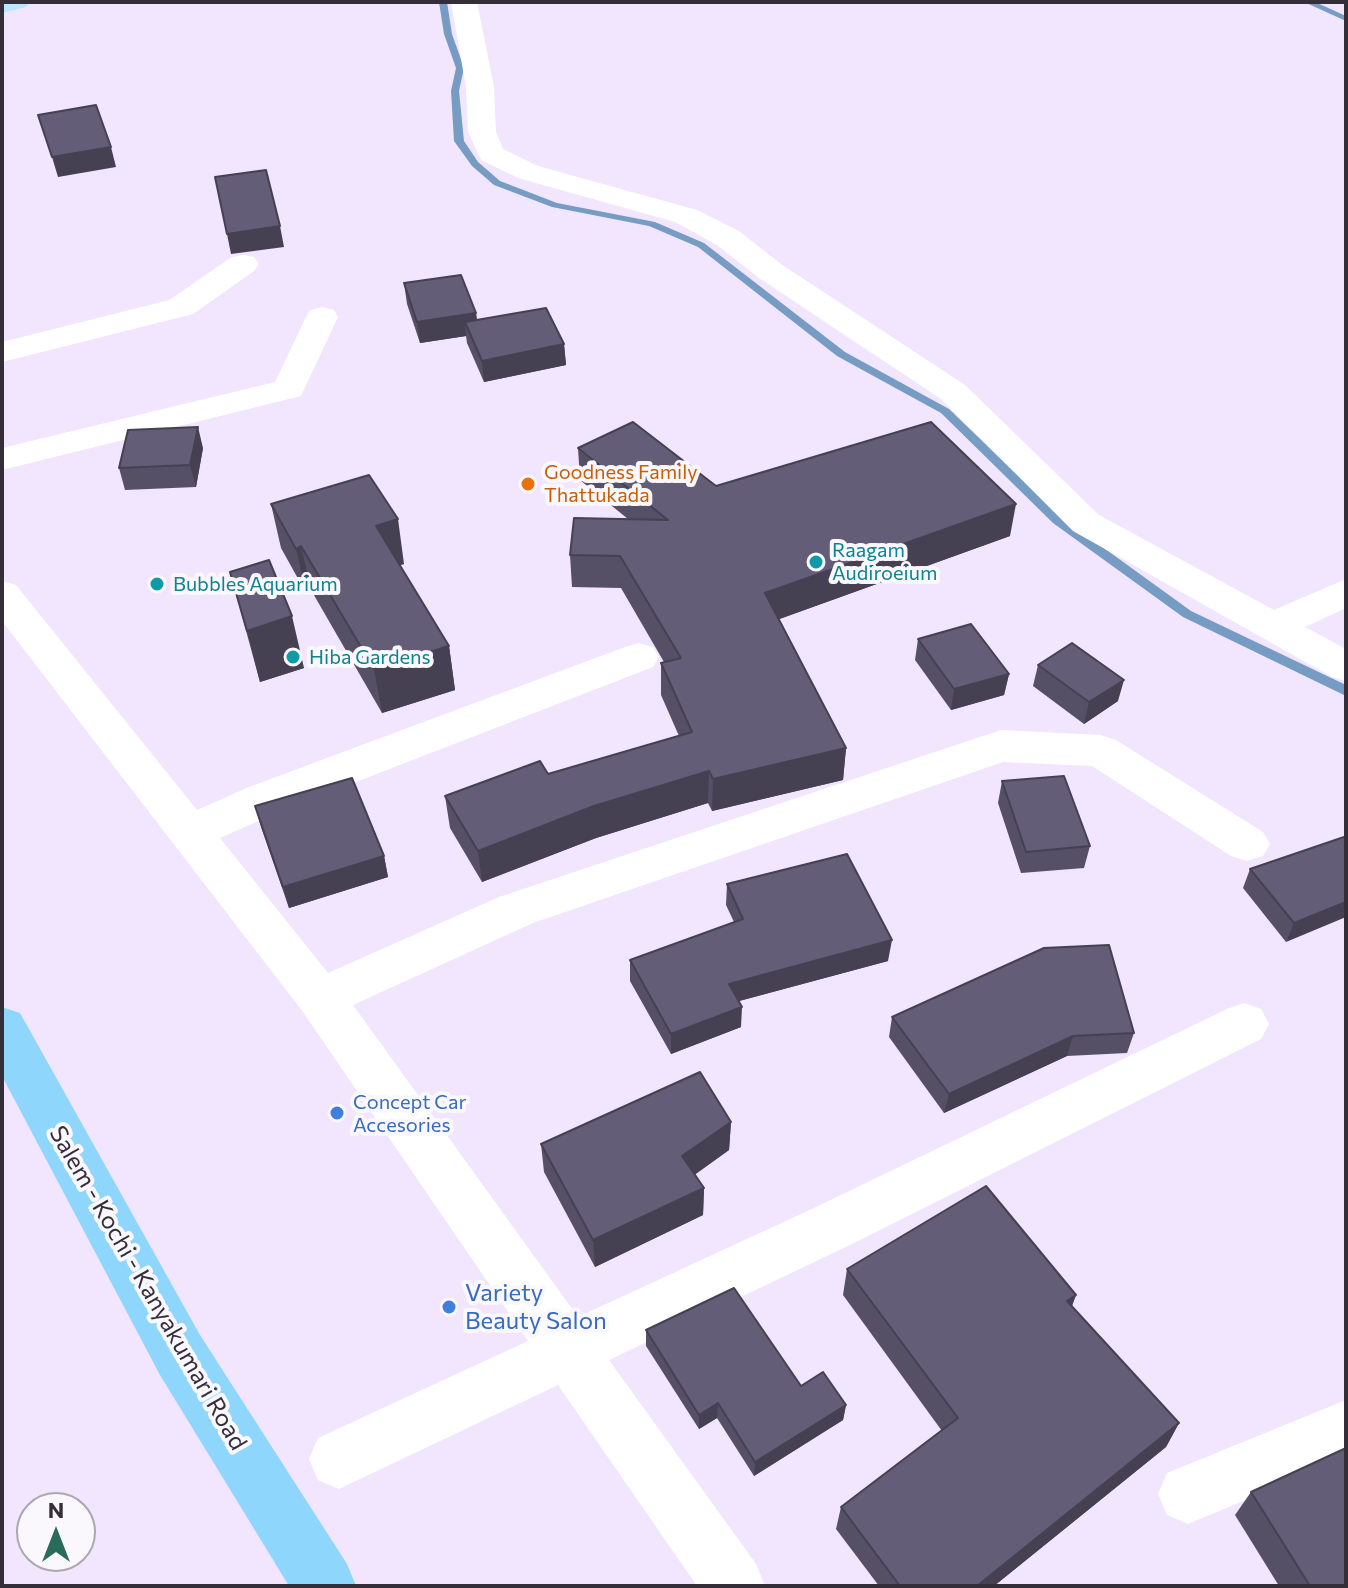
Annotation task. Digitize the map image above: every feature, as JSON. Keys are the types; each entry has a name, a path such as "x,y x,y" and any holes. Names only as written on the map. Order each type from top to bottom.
{"highway":[{"name":"Salem - Kochi - Kanyakumari Road","path":"2,1028 180,1355 325,1586"}],"main road":[{"path":"2,5 17,2"}],"street":[{"path":"464,2 480,87 482,132 491,154 528,172 686,216 728,238 770,271 953,392 1086,523 1346,667"},
{"path":"2,352 181,307 243,264"},
{"path":"2,459 289,389 322,317"},
{"path":"1273,626 1346,592"},
{"path":"2,594 320,998 734,1586"},
{"path":"190,832 265,799 639,657"},
{"path":"320,998 516,910 1001,746 1101,751 1247,844"},
{"path":"339,1459 835,1225 1244,1024"},
{"path":"1188,1494 1346,1429"}],"building":[{"path":"96,105 111,147 52,157 38,115"},
{"path":"266,170 280,226 227,234 215,177"},
{"path":"461,275 476,313 417,322 404,283"},
{"path":"546,308 564,344 482,361 465,322"},
{"path":"633,422 716,486 931,422 1016,504 765,593 846,748 713,779 709,771 594,806 478,851 445,796 540,761 548,774 692,732 661,663 681,658 620,556 570,555 574,518 668,520 578,448"},
{"path":"198,427 190,465 119,468 128,430"},
{"path":"369,475 398,519 376,526 449,646 374,669 301,546 296,549 271,504"},
{"path":"269,560 292,616 247,631 230,572"},
{"path":"971,624 1009,674 954,689 918,639"},
{"path":"1072,643 1124,680 1089,702 1038,665"},
{"path":"1064,776 1090,846 1026,852 1002,781"},
{"path":"352,778 384,856 283,887 255,806"},
{"path":"1344,837 1346,902 1294,923 1250,869"},
{"path":"847,854 892,940 729,984 742,1007 671,1034 630,960 743,919 727,884"},
{"path":"1109,945 1134,1033 1073,1036 949,1094 892,1017 1044,948"},
{"path":"700,1072 731,1122 682,1156 704,1188 593,1240 541,1144"},
{"path":"986,1186 1076,1295 1067,1301 1179,1423 977,1586 900,1586 841,1507 958,1418 847,1269"},
{"path":"734,1288 801,1386 823,1372 846,1405 755,1462 718,1403 699,1415 646,1330"},
{"path":"1346,1448 1346,1586 1310,1586 1251,1492"}],"waterway":[{"path":"443,2 448,34 460,68 455,91 459,141 475,164 497,183 555,205 652,224 701,245 841,354 945,411 1057,520 1187,614 1346,691"},
{"path":"1308,2 1346,19"}],"place":[{"name":"Goodness Family Thattukada","path":"528,484"},
{"name":"Raagam Audiroeium","path":"816,562"},
{"name":"Bubbles Aquarium","path":"157,584"},
{"name":"Hiba Gardens","path":"293,657"},
{"name":"Concept Car Accesories","path":"337,1113"},
{"name":"Variety Beauty Salon","path":"449,1307"}]}
